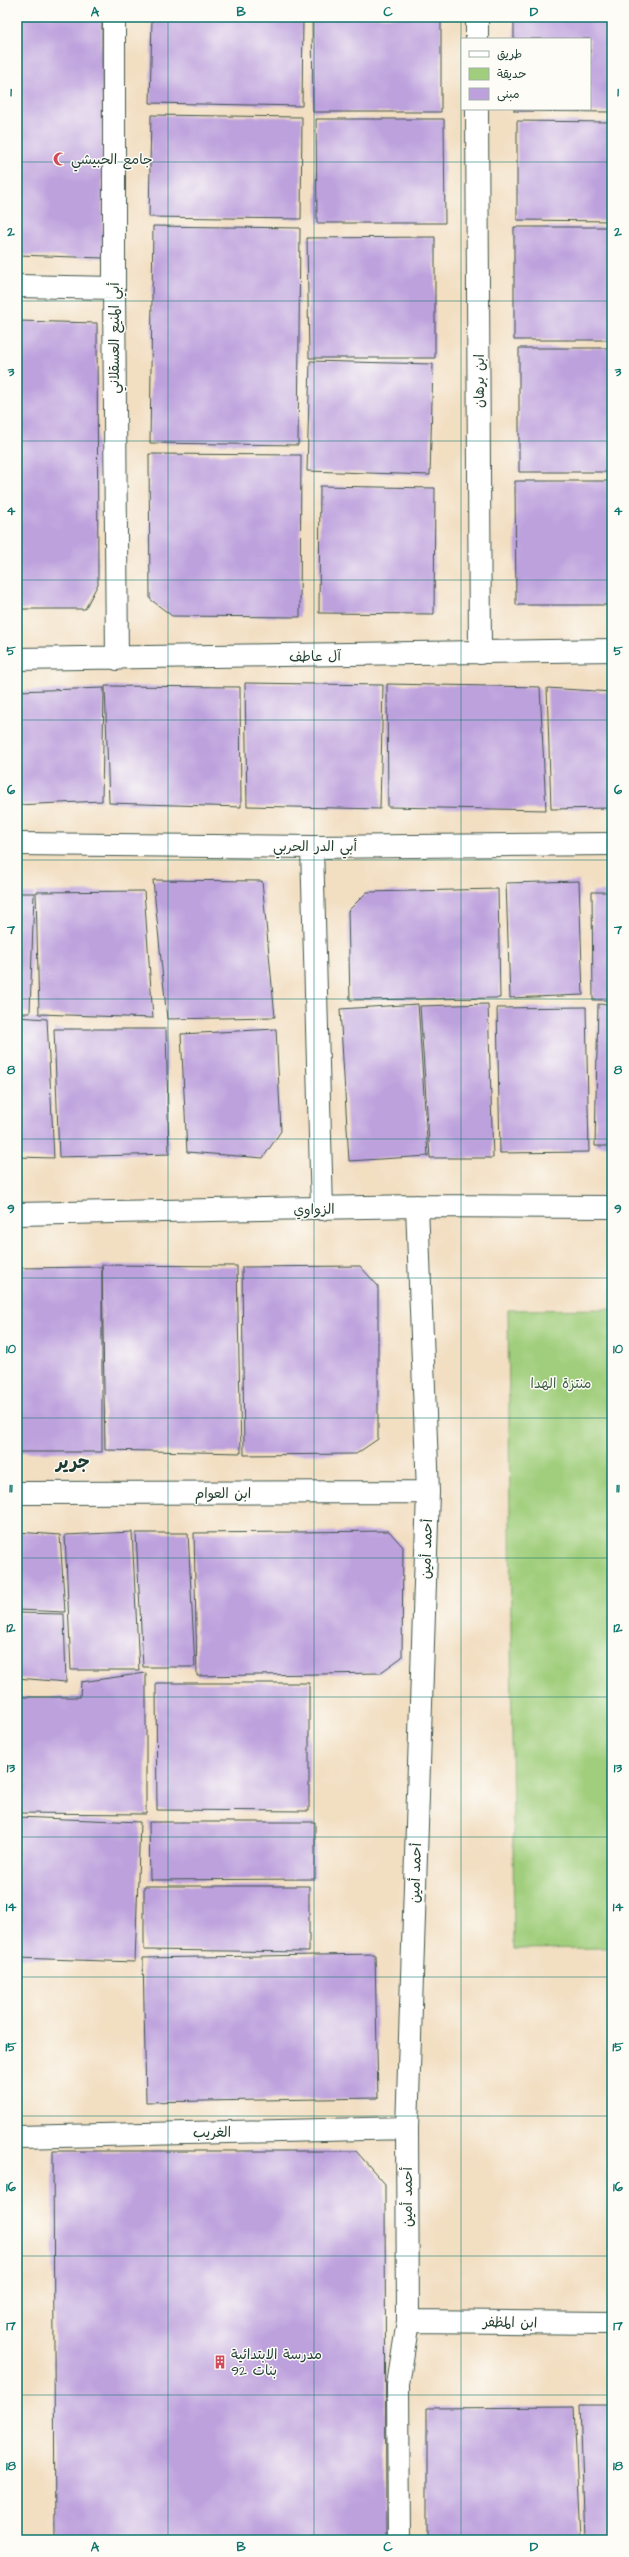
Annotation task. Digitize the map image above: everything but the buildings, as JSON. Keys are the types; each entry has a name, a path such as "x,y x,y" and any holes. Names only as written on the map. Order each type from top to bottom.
{"street":[{"name":"أبي المنيع العسقلاني","path":"114,17 114,288 117,659"},
{"path":"477,17 477,38"},
{"name":"ابن برهان","path":"477,110 480,653"},
{"path":"17,286 114,288"},
{"name":"آل عاطف","path":"17,659 117,659 612,650"},
{"name":"أبي الدر الحربي","path":"17,844 312,847 612,844"},
{"path":"312,847 322,1209"},
{"name":"الزواوي","path":"17,1214 417,1206 612,1207"},
{"name":"أحمد أمين","path":"399,2540 398,2385 408,2321 407,2128 428,1492 417,1206"},
{"name":"ابن العوام","path":"17,1494 428,1492"},
{"name":"الغريب","path":"17,2137 407,2128"},
{"name":"ابن المظفر","path":"408,2321 612,2323"}],"green space":[{"name":"منتزة الهدا","path":"612,1309 612,1948 514,1949 508,1310"}],"place":[{"name":"جامع الحبيشي","path":"60,159"},
{"name":"مدرسة الابتدائية 92 بنات","path":"220,2362"}],"district":[{"name":"جرير","path":"73,1462"}]}
